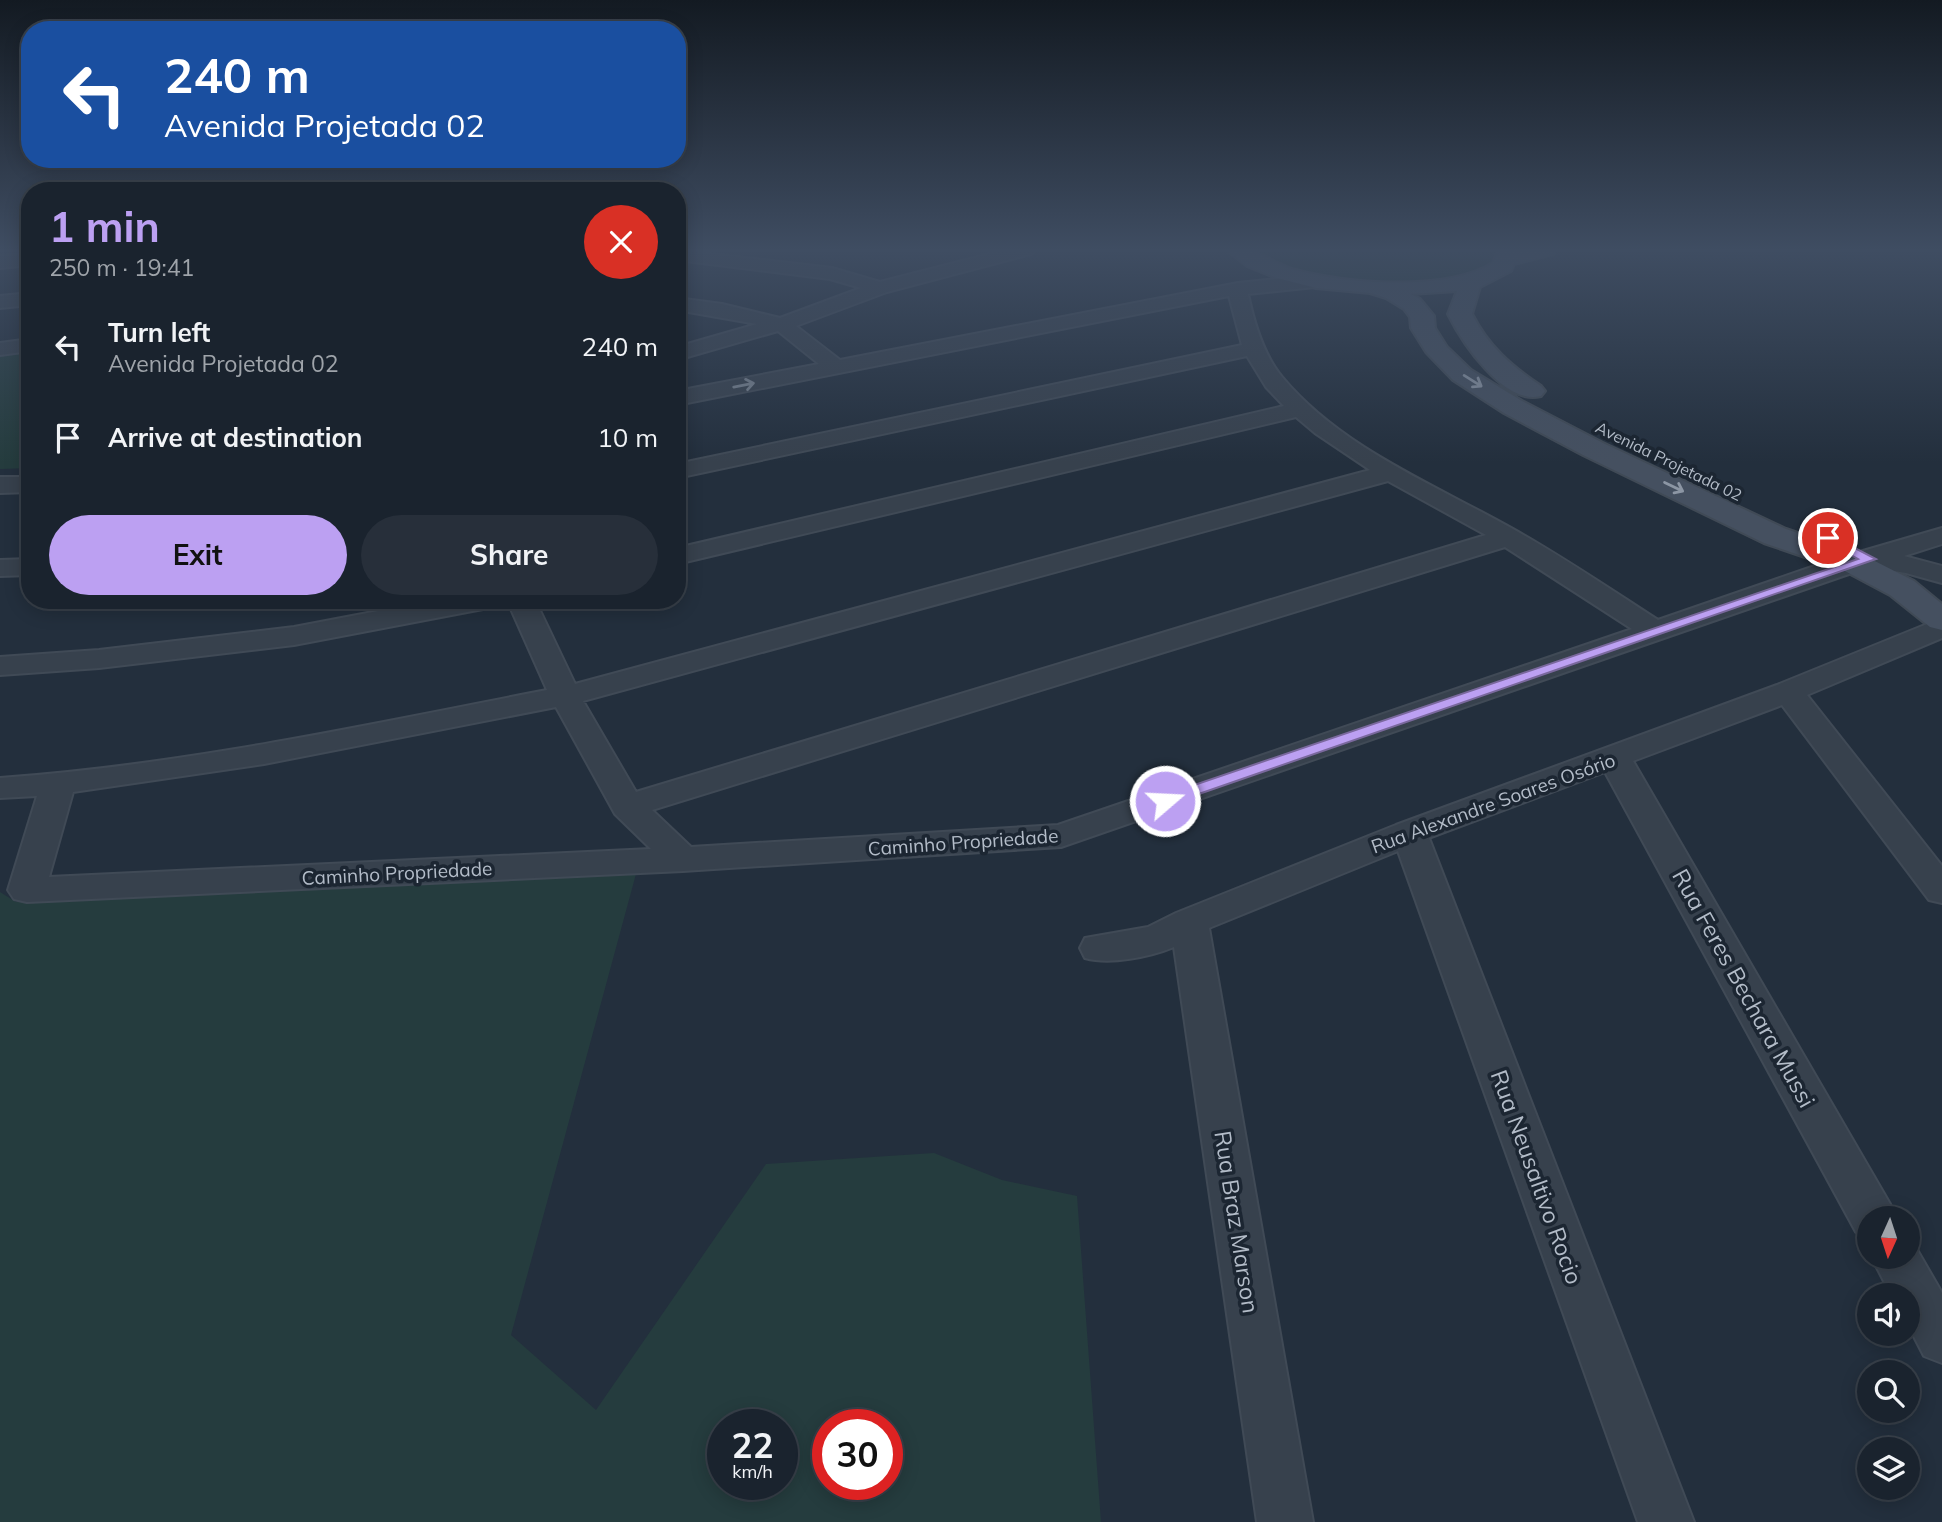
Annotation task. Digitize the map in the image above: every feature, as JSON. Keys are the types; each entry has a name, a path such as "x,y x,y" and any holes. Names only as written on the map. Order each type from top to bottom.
{"street":[{"path":"768,321 781,324 837,368"},
{"path":"686,351 789,321"},
{"path":"686,396 1075,321"},
{"path":"1245,321 1252,349 1275,382 1300,409 1391,472 1508,537 1656,631"},
{"name":"Avenida Projetada 02","path":"1422,321 1423,328 1438,352 1472,381 1593,449 1774,536 1862,561 1902,587 1942,620"},
{"name":"Avenida Projetada 02","path":"1463,321 1472,340 1499,371 1559,406 1862,561 1942,593"},
{"path":"0,349 21,346"},
{"path":"686,469 1252,349"},
{"path":"686,554 1300,409"},
{"path":"0,788 58,784 264,754 565,696 1391,472"},
{"path":"0,485 21,484"},
{"name":"Avenida Projetada 02","path":"1774,536 1807,564 1808,578"},
{"name":"Caminho Propriedade","path":"58,784 27,890 683,859 1061,836 1808,578 1942,536"},
{"path":"627,806 1508,537"},
{"path":"1862,561 1910,565 1942,575"},
{"path":"0,568 21,567"},
{"path":"0,666 99,659 293,636 435,609"},
{"path":"526,609 565,696 627,806 683,859"},
{"name":"Rua Alexandre Soares Osório","path":"1098,948 1157,939 1189,922 1409,833 1788,692 1942,628"},
{"name":"Rua Alexandre Soares Osório","path":"1886,652 1942,649"},
{"path":"1788,692 1942,891"},
{"name":"Rua Feres Bechara Mussi","path":"1614,758 1866,1206"},
{"name":"Rua Neusaltivo Rocio","path":"1409,833 1666,1522"},
{"name":"Rua Braz Marson","path":"1189,922 1284,1522"},
{"path":"1902,1269 1942,1340"}],"green space":[{"path":"21,351 21,468 0,469 0,354"},
{"path":"636,874 511,1335 596,1410 766,1164 934,1153 1002,1180 1077,1196 1101,1522 0,1522 0,892 16,902"}],"route":[{"path":"1165,801 1842,566 1869,559 1828,538"}]}
